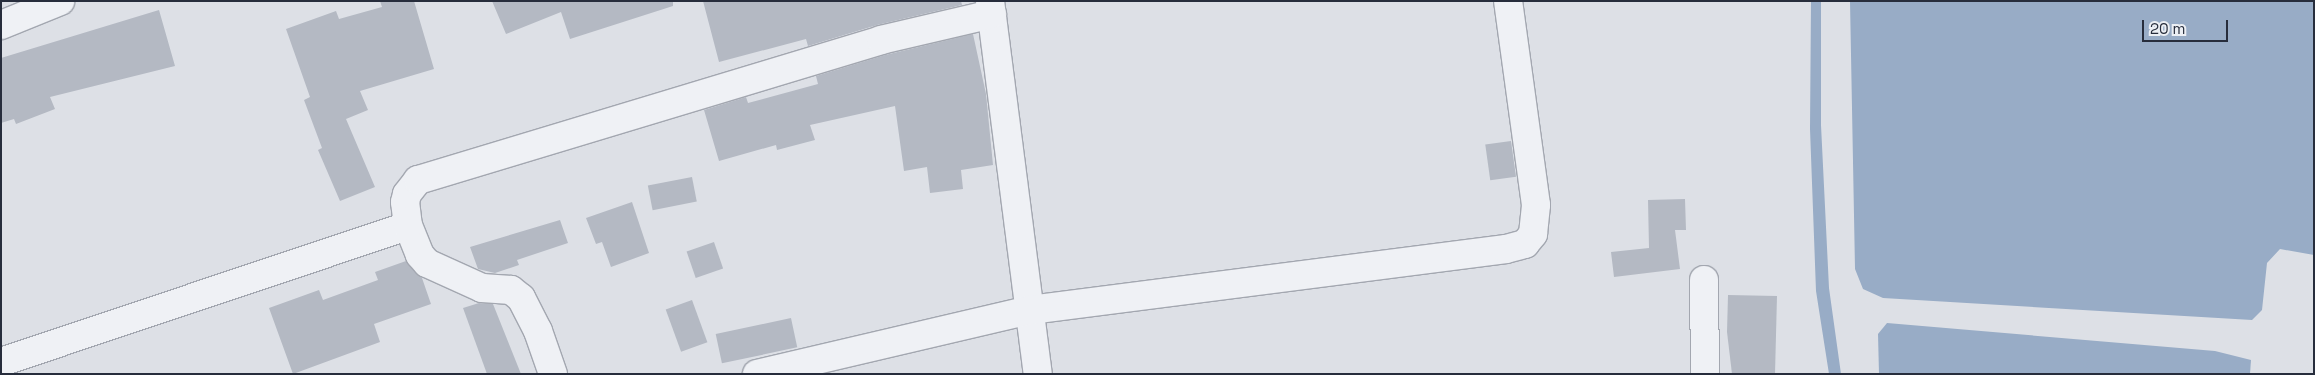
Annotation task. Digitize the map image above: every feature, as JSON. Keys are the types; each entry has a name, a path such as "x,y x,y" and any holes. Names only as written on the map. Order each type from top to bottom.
{"street":[{"path":"1,25 60,1"},
{"path":"757,374 1506,249 1525,244 1533,234 1536,206 1508,1"},
{"path":"553,374 538,331 521,298 511,290 482,288 427,263 420,255 408,226 407,194 418,180 991,8 1038,374"},
{"path":"1,362 408,226"},
{"path":"1704,280 1705,374"}],"water":[{"path":"1811,1 1821,1 1821,125 1829,288 1841,374 1829,374 1816,291 1810,129"},
{"path":"1850,1 2314,1 2314,255 2280,249 2267,263 2262,310 2252,320 1883,298 1863,289 1855,269"},
{"path":"1887,323 2215,351 2251,360 2250,374 1879,374 1878,334"}],"building":[{"path":"380,1 414,1 434,69 360,91 368,110 346,119 375,187 340,201 318,150 322,148 304,100 310,97 286,29 336,11 339,19 382,7"},
{"path":"492,1 673,1 673,6 570,39 561,12 506,34"},
{"path":"703,1 961,1 962,5 877,25 808,46 806,39 719,62"},
{"path":"159,10 175,66 50,97 55,109 16,124 14,119 1,123 1,58"},
{"path":"973,34 986,94 993,165 961,170 963,189 930,193 927,167 904,171 895,106 810,125 815,140 777,150 776,145 719,161 704,110 746,97 748,103 818,84 816,76 885,55"},
{"path":"1511,141 1516,177 1490,180 1485,145"},
{"path":"692,177 697,202 653,210 648,186"},
{"path":"1685,199 1686,230 1675,230 1680,269 1614,277 1611,252 1649,248 1648,200"},
{"path":"632,202 649,253 611,267 602,242 596,244 586,218"},
{"path":"560,220 568,243 517,260 519,265 495,273 478,269 470,247"},
{"path":"714,242 723,268 696,278 687,251"},
{"path":"406,261 422,278 431,304 374,324 380,342 293,374 269,308 319,290 323,300 378,280 375,272"},
{"path":"1728,295 1777,296 1775,374 1732,374 1727,332"},
{"path":"692,300 707,342 681,352 666,310"},
{"path":"479,303 493,304 521,374 487,374 463,308"},
{"path":"791,318 797,347 722,363 716,334"}]}
